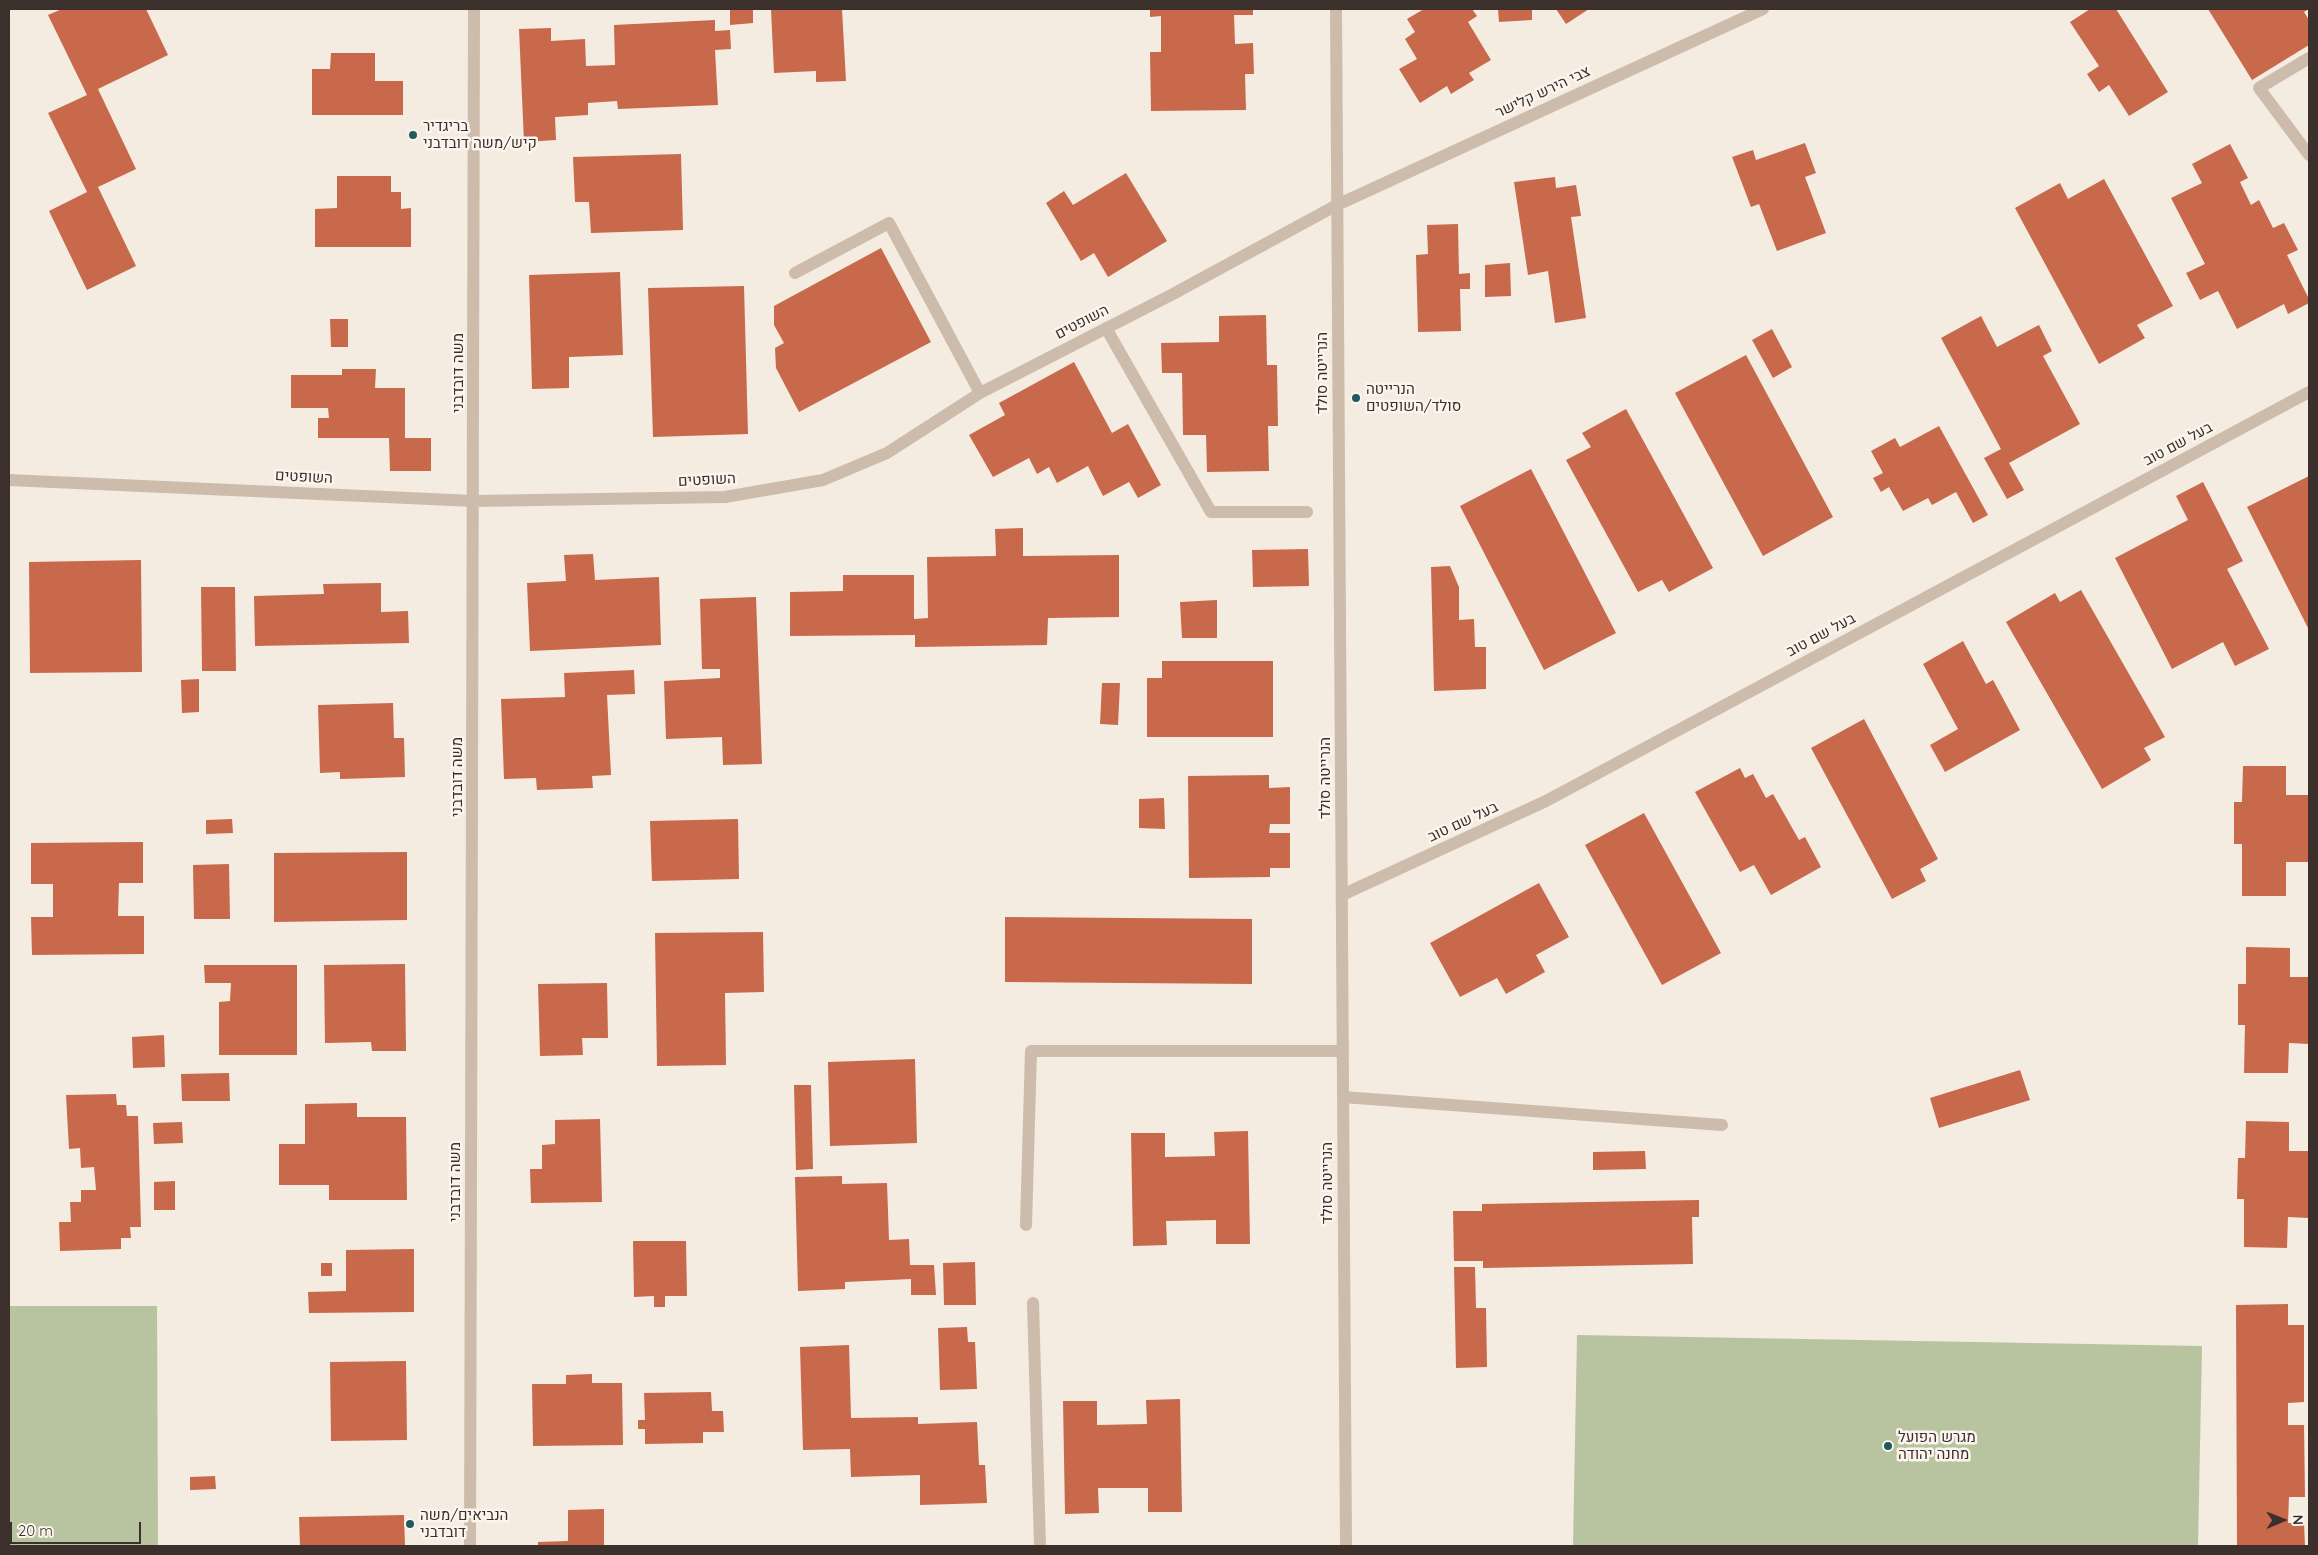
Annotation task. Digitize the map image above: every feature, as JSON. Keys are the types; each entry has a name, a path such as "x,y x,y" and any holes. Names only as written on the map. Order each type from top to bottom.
{"street":[{"name":"משה דובדבני","path":"470,1546 474,9"},
{"name":"הנרייטה סולד","path":"1336,9 1346,1546"},
{"name":"צבי הירש קלישר","path":"1337,205 1762,9"},
{"path":"2309,58 2259,88 2309,154"},
{"name":"השופטים","path":"9,480 474,501 725,497 823,480 887,453 980,393 1337,205"},
{"path":"795,274 889,223 980,393"},
{"path":"1106,328 1212,512 1307,512"},
{"name":"בעל שם טוב","path":"1342,895 1546,802 2309,392"},
{"path":"1026,1225 1031,1051 1343,1051"},
{"path":"1343,1097 1722,1125"},
{"path":"1033,1303 1040,1546"}],"green space":[{"path":"9,1306 157,1306 158,1546 9,1546"},
{"name":"מגרש הפועל מחנה יהודה","path":"1577,1335 2202,1346 2198,1546 1573,1546"}],"building":[{"path":"62,9 146,9 168,55 98,89 136,169 98,187 136,266 87,290 49,211 87,192 48,113 87,95 48,15"},
{"path":"730,9 753,9 753,23 730,25"},
{"path":"771,9 842,9 846,81 816,82 816,71 774,73"},
{"path":"1150,9 1253,9 1253,15 1234,15 1235,44 1253,43 1254,74 1245,74 1246,110 1151,111 1150,52 1161,52 1161,16 1150,17"},
{"path":"1424,9 1472,9 1477,16 1468,22 1491,60 1469,73 1474,80 1451,94 1447,86 1420,103 1399,69 1417,59 1405,39 1415,32 1407,19"},
{"path":"1498,9 1532,9 1532,20 1499,22"},
{"path":"1556,9 1589,9 1566,24"},
{"path":"2090,9 2116,9 2168,92 2129,116 2109,85 2099,92 2087,74 2099,66 2070,22"},
{"path":"2208,9 2309,9 2304,12 2309,20 2309,45 2252,80"},
{"path":"715,20 715,31 730,30 731,49 715,50 718,105 618,109 617,101 588,103 588,115 555,117 556,140 524,142 519,29 551,28 551,41 585,39 586,66 615,65 614,25"},
{"path":"331,53 375,53 375,81 403,81 403,115 312,115 312,69 330,69"},
{"path":"1805,143 1816,173 1805,177 1826,233 1777,251 1759,204 1751,207 1732,157 1753,150 1756,160"},
{"path":"2230,144 2248,178 2240,182 2251,205 2259,200 2273,228 2284,223 2298,250 2287,255 2309,299 2309,303 2288,314 2284,304 2237,329 2218,291 2200,300 2186,273 2205,264 2171,198 2202,183 2192,164"},
{"path":"681,154 683,230 591,233 589,202 575,202 573,157"},
{"path":"1126,173 1167,241 1108,277 1094,253 1081,261 1046,203 1064,191 1073,205"},
{"path":"337,176 391,176 391,192 401,192 401,209 411,208 411,247 315,247 315,209 337,208"},
{"path":"1555,177 1556,188 1576,185 1581,216 1571,217 1586,318 1555,323 1548,271 1528,275 1514,182"},
{"path":"2104,179 2173,306 2137,325 2145,338 2099,364 2015,208 2060,183 2068,199"},
{"path":"1458,224 1459,274 1470,273 1470,289 1460,289 1461,331 1418,332 1416,255 1428,254 1427,225"},
{"path":"881,248 931,342 799,412 776,368 775,348 784,343 774,325 774,306"},
{"path":"1510,263 1511,296 1485,297 1485,265"},
{"path":"620,272 623,355 569,357 569,388 532,389 529,275"},
{"path":"744,286 748,434 653,437 648,288"},
{"path":"1266,315 1267,365 1277,365 1278,426 1268,426 1269,471 1207,472 1206,435 1183,435 1182,373 1162,373 1161,343 1219,342 1219,316"},
{"path":"1981,316 1997,347 2039,325 2052,351 2043,356 2080,424 2009,463 2024,490 2007,499 1984,458 2001,449 1941,338"},
{"path":"330,319 348,319 348,347 331,347"},
{"path":"1772,329 1792,367 1773,378 1752,340"},
{"path":"1746,355 1833,517 1763,556 1675,393"},
{"path":"1074,362 1112,433 1128,424 1161,485 1138,498 1129,482 1103,496 1088,466 1057,483 1049,467 1037,474 1029,458 993,477 969,435 1005,415 999,403"},
{"path":"342,369 376,369 375,388 405,388 405,438 431,438 431,471 390,471 389,438 318,438 318,418 329,418 328,408 291,408 291,375 342,375"},
{"path":"1626,409 1713,568 1669,592 1662,580 1638,592 1566,460 1591,447 1582,433"},
{"path":"1939,426 1988,515 1973,523 1956,492 1932,505 1928,498 1903,511 1889,487 1881,492 1873,478 1883,473 1871,451 1895,438 1900,447"},
{"path":"1531,469 1616,633 1544,670 1460,506"},
{"path":"2309,476 2309,630 2247,507"},
{"path":"2203,482 2243,561 2227,569 2269,649 2235,666 2223,642 2172,669 2115,558 2188,520 2176,496"},
{"path":"1023,528 1023,556 1119,555 1119,617 1048,618 1047,645 915,647 915,635 790,636 790,592 843,591 843,575 914,575 914,619 928,618 927,557 996,556 995,529"},
{"path":"1308,549 1309,586 1253,587 1252,550"},
{"path":"593,554 595,580 659,577 661,645 530,651 527,583 566,581 564,555"},
{"path":"141,560 142,672 30,673 29,562"},
{"path":"1450,566 1459,587 1459,620 1474,619 1475,647 1486,647 1486,689 1434,691 1431,567"},
{"path":"381,583 381,612 408,611 409,643 255,646 254,596 324,594 323,584"},
{"path":"201,587 235,587 236,671 202,671"},
{"path":"2081,590 2165,737 2144,748 2151,760 2102,789 2006,622 2055,593 2060,602"},
{"path":"756,597 762,764 723,765 722,737 666,739 664,681 720,678 720,669 702,669 700,599"},
{"path":"1217,600 1217,638 1182,638 1180,602"},
{"path":"1963,641 1986,684 1993,680 2020,730 1945,772 1930,745 1958,729 1923,664"},
{"path":"1162,661 1273,661 1273,737 1147,737 1147,678 1162,678"},
{"path":"634,670 635,694 607,695 611,775 592,776 593,788 537,790 536,778 504,779 501,699 565,697 564,673"},
{"path":"199,679 199,712 182,713 181,680"},
{"path":"1102,683 1120,683 1118,725 1100,724"},
{"path":"393,703 394,738 404,738 405,777 340,779 340,772 320,773 318,705"},
{"path":"1864,719 1938,859 1920,869 1926,881 1892,899 1811,748"},
{"path":"2243,766 2286,766 2286,795 2309,795 2309,862 2286,862 2286,896 2242,896 2242,844 2234,844 2234,802 2242,802"},
{"path":"1740,768 1745,778 1753,774 1766,798 1773,794 1799,840 1805,837 1821,867 1771,895 1754,865 1740,872 1695,792"},
{"path":"1269,775 1269,788 1290,787 1290,824 1270,824 1269,833 1290,833 1290,868 1270,868 1270,877 1189,878 1188,776"},
{"path":"1164,798 1165,829 1139,828 1139,799"},
{"path":"1644,813 1721,953 1662,985 1585,845"},
{"path":"232,819 233,833 206,834 206,820"},
{"path":"738,819 739,879 652,881 650,821"},
{"path":"143,842 143,883 119,883 118,916 144,916 144,954 32,955 31,917 53,917 53,884 31,884 31,843"},
{"path":"407,852 407,920 274,922 274,853"},
{"path":"229,864 230,919 194,919 193,865"},
{"path":"1539,883 1569,937 1536,955 1545,972 1506,994 1497,978 1460,997 1430,943"},
{"path":"1005,917 1252,919 1252,984 1005,982"},
{"path":"763,932 764,992 725,993 726,1065 657,1066 655,933"},
{"path":"2246,947 2290,948 2290,977 2309,977 2309,1044 2289,1043 2288,1073 2244,1073 2245,1025 2238,1025 2238,984 2246,984"},
{"path":"405,964 406,1051 372,1051 371,1042 325,1043 324,965"},
{"path":"204,965 297,965 297,1055 219,1055 219,1002 230,1001 231,983 205,983"},
{"path":"607,983 608,1038 582,1038 583,1055 540,1056 538,984"},
{"path":"164,1035 165,1067 133,1068 132,1037"},
{"path":"915,1059 917,1143 830,1146 828,1062"},
{"path":"2020,1070 2030,1100 1939,1128 1930,1098"},
{"path":"229,1073 230,1101 182,1101 181,1074"},
{"path":"794,1085 811,1085 813,1169 796,1170"},
{"path":"116,1094 117,1105 126,1105 127,1116 138,1116 141,1227 130,1227 131,1238 121,1238 121,1249 60,1251 59,1222 71,1222 70,1202 81,1202 81,1190 96,1190 94,1167 81,1168 80,1148 69,1149 66,1095"},
{"path":"357,1103 357,1117 406,1117 407,1200 329,1200 329,1185 279,1185 279,1144 305,1144 305,1104"},
{"path":"600,1119 602,1202 531,1203 530,1169 542,1169 542,1145 555,1144 555,1120"},
{"path":"2246,1121 2289,1122 2289,1151 2309,1151 2309,1218 2288,1217 2287,1248 2244,1247 2244,1199 2237,1199 2238,1158 2245,1158"},
{"path":"182,1122 183,1143 154,1144 153,1123"},
{"path":"1248,1131 1250,1244 1216,1244 1216,1220 1166,1221 1167,1245 1133,1246 1131,1133 1165,1133 1165,1157 1215,1156 1214,1132"},
{"path":"1645,1151 1646,1169 1593,1170 1593,1152"},
{"path":"842,1176 842,1184 887,1183 889,1240 909,1239 910,1265 934,1265 936,1295 911,1295 911,1279 845,1282 845,1289 798,1291 795,1177"},
{"path":"175,1181 175,1210 154,1210 154,1182"},
{"path":"1699,1200 1699,1217 1692,1217 1693,1264 1483,1268 1483,1261 1454,1261 1453,1211 1482,1211 1482,1204"},
{"path":"633,1241 686,1241 687,1296 665,1296 665,1307 654,1307 654,1296 634,1297"},
{"path":"414,1249 414,1312 309,1313 308,1292 346,1291 346,1250"},
{"path":"975,1262 976,1305 944,1305 943,1263"},
{"path":"321,1263 332,1263 332,1276 321,1276"},
{"path":"1454,1267 1475,1267 1476,1308 1486,1308 1487,1367 1456,1368"},
{"path":"2288,1304 2288,1325 2304,1325 2304,1402 2288,1403 2288,1425 2304,1425 2305,1497 2289,1497 2288,1523 2304,1522 2305,1546 2237,1546 2236,1305"},
{"path":"967,1327 968,1342 975,1342 977,1389 940,1390 938,1328"},
{"path":"849,1345 851,1418 918,1417 918,1424 977,1422 979,1465 985,1465 987,1503 920,1505 920,1475 851,1477 850,1449 803,1450 800,1347"},
{"path":"406,1361 407,1440 331,1441 330,1362"},
{"path":"592,1374 592,1383 622,1383 623,1445 533,1446 532,1384 566,1384 566,1375"},
{"path":"711,1392 712,1411 723,1411 724,1432 703,1432 703,1443 645,1444 645,1429 638,1429 638,1420 645,1420 644,1393"},
{"path":"1180,1399 1182,1512 1148,1512 1148,1488 1098,1488 1099,1513 1065,1514 1063,1401 1097,1401 1097,1425 1147,1424 1146,1400"},
{"path":"215,1476 216,1489 190,1490 190,1477"},
{"path":"604,1509 604,1546 538,1546 538,1542 568,1541 568,1510"},
{"path":"404,1515 405,1546 300,1546 299,1517"}],"place":[{"name":"בריגדיר קיש/משה דובדבני","path":"413,135"},
{"name":"הנרייטה סולד/השופטים","path":"1356,398"},
{"name":"מגרש הפועל מחנה יהודה","path":"1888,1446"},
{"name":"הנביאים/משה דובדבני","path":"410,1524"}]}
